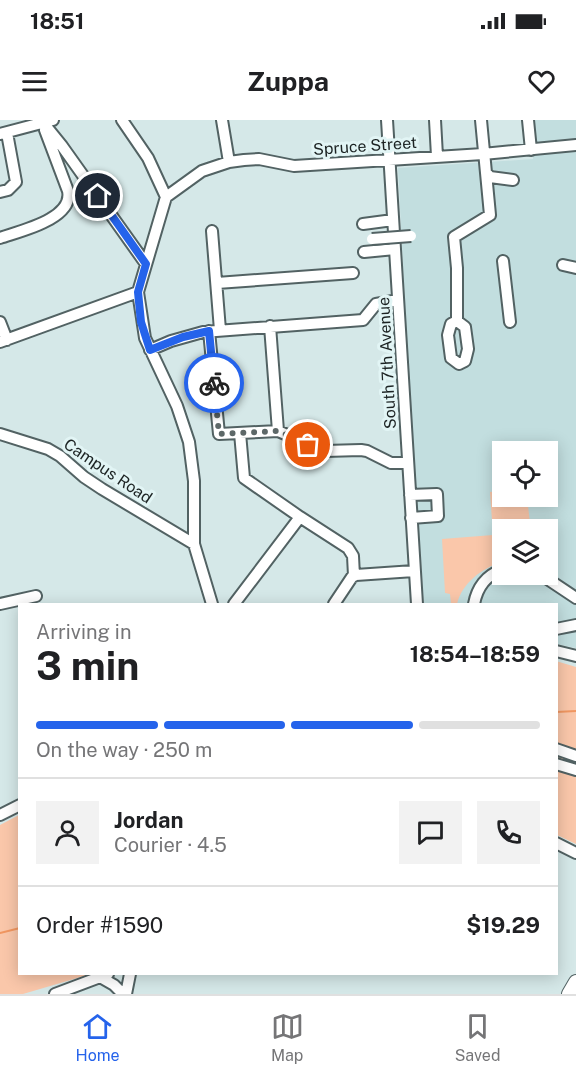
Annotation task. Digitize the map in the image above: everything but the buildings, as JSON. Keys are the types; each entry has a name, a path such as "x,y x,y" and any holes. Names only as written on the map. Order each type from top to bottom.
{"main road":[{"path":"569,994 576,982"}],"street":[{"path":"122,120 142,148 166,197 138,292 141,322 150,350 177,406 189,442 194,481 194,544 212,603"},
{"path":"222,120 229,162"},
{"name":"South 7th Avenue","path":"387,120 417,603"},
{"path":"435,120 437,156"},
{"path":"457,321 457,268 454,237 490,215 481,120"},
{"path":"528,120 531,150"},
{"path":"46,121 146,264"},
{"path":"0,192 8,190 16,182 17,177 3,134 46,121"},
{"path":"0,238 56,217 69,198 46,121"},
{"name":"Spruce Street","path":"166,197 202,171 229,162 254,159 294,166 483,154 576,145"},
{"path":"486,172 490,177 513,180"},
{"path":"363,224 393,220"},
{"path":"212,231 217,283 215,331 219,434 278,431 325,451 361,450 391,463 408,463"},
{"path":"372,239 411,236"},
{"path":"364,252 395,249"},
{"path":"503,261 512,306 510,322"},
{"path":"563,265 576,268"},
{"path":"217,283 339,269 353,273"},
{"path":"0,322 3,341 138,292"},
{"path":"150,350 177,339 215,331 363,320 376,304 398,300"},
{"path":"270,326 278,431"},
{"path":"240,432 244,478 348,548 352,556 354,576 335,603"},
{"name":"Campus Road","path":"0,434 48,449 102,489 194,544"},
{"path":"410,495 437,494 438,505 438,516 411,518"},
{"path":"235,603 300,517"},
{"path":"354,576 414,572"},
{"path":"474,603 477,590 492,575"},
{"path":"556,585 576,598"},
{"path":"0,604 36,596"},
{"path":"558,629 576,626"},
{"path":"558,652 576,656"},
{"path":"558,749 576,756"},
{"path":"558,765 576,770"},
{"path":"0,814 18,806"},
{"path":"558,844 576,853"},
{"path":"55,994 104,975 125,994 130,975"}],"shaded area":[{"path":"531,120 576,120 576,648 558,644 558,603 424,603 411,424 398,168 533,159"},
{"path":"490,492 492,492 492,507 528,507 530,519 492,521"},
{"path":"492,535 492,566 480,572 468,583 457,603 451,603 450,594 445,593 442,539"},
{"path":"558,662 576,667 576,844 558,835"},
{"path":"18,816 18,975 88,975 23,994 0,994 0,825"}],"waterway":[{"path":"558,712 576,711"},
{"path":"0,933 18,928"}],"way so far":[{"path":"214,383 219,434 278,431 308,445"}],"route":[{"path":"98,196 146,264 138,292 141,322 150,350 183,337 209,331 214,383"}]}
